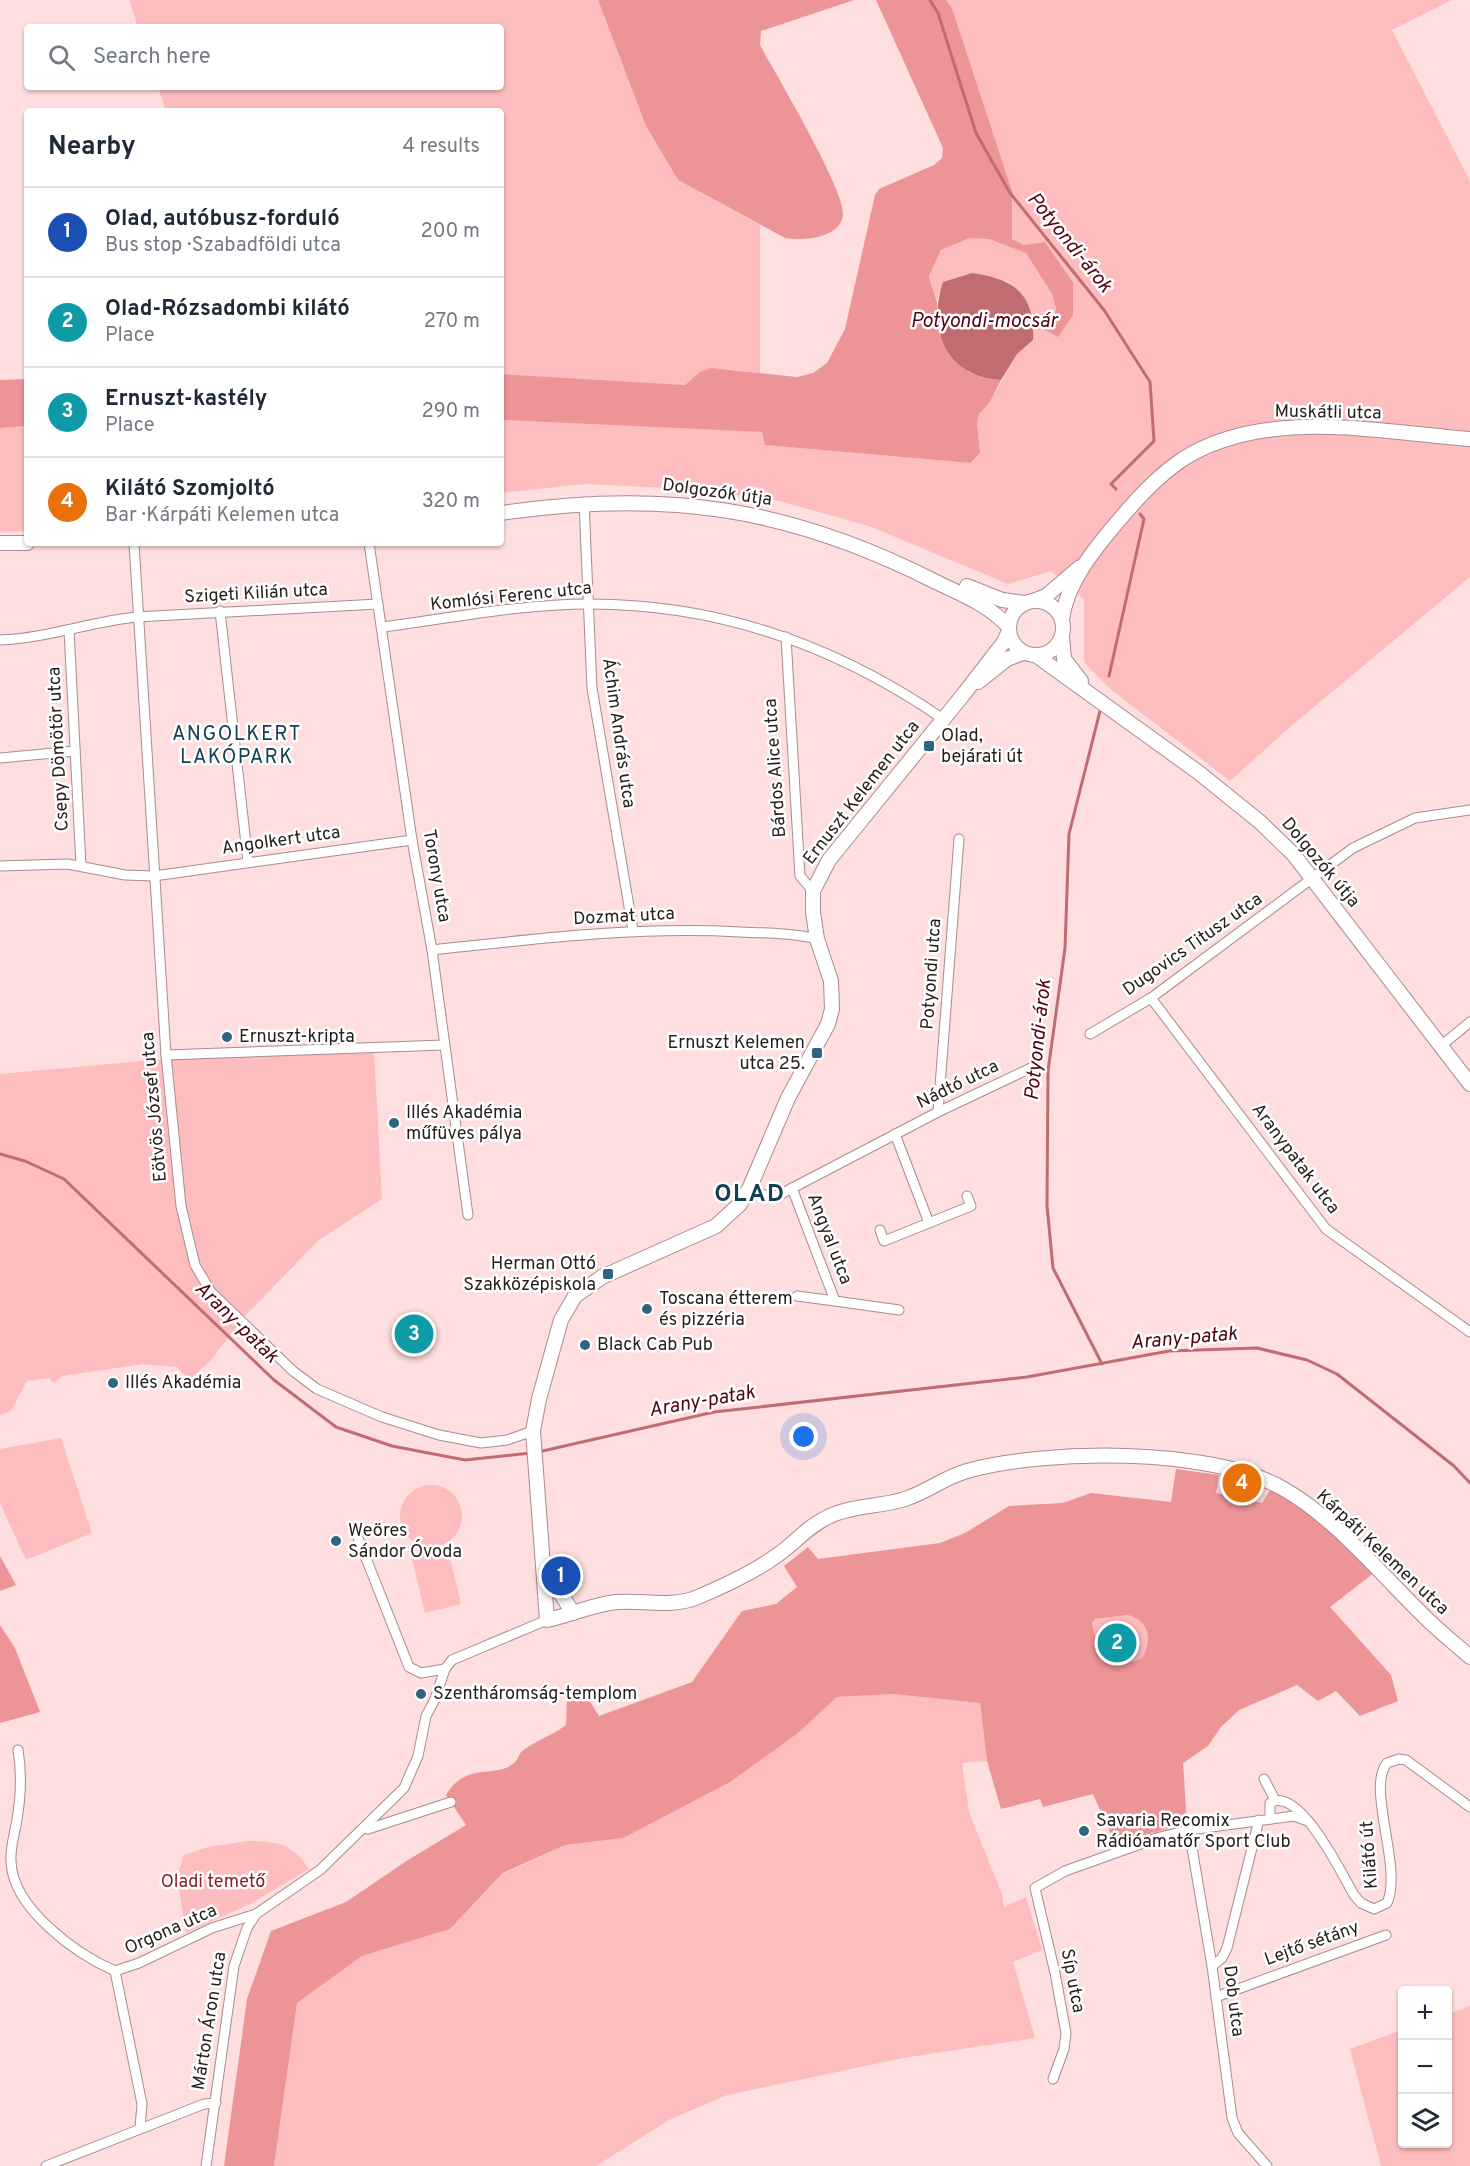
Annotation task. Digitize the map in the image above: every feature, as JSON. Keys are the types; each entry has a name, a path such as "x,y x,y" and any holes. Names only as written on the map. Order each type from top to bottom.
{"street":[{"name":"Muskátli utca","path":"1062,620 1067,597 1111,530 1152,483 1184,458 1227,439 1278,428 1304,427 1470,439"},
{"name":"Dolgozók útja","path":"504,513 584,502 631,501 684,505 771,518 821,533 919,571 992,610 1009,629"},
{"name":"Áchim András utca","path":"584,502 592,688 633,930"},
{"path":"0,543 24,543"},
{"name":"Eötvös József utca","path":"134,546 136,617 166,1055 181,1206 195,1265 211,1292 293,1371 317,1389 348,1404 417,1429 481,1443 533,1435"},
{"name":"Torony utca","path":"369,546 383,627 412,840 432,950 468,1215"},
{"name":"Muskátli utca","path":"1029,602 1046,596 1091,558"},
{"name":"Dolgozók útja","path":"919,571 933,573 1002,600 1029,602"},
{"path":"1029,602 1051,606 1062,620 1062,636 1055,648 1030,654 1015,646 1009,629 1013,613 1029,602"},
{"name":"Szigeti Kilián utca","path":"0,640 30,638 105,621 136,617 378,604"},
{"name":"Komlósi Ferenc utca","path":"383,627 503,611 588,604 694,614 786,637 865,670 944,718"},
{"path":"219,611 248,862"},
{"name":"Ernuszt Kelemen utca","path":"546,1620 534,1475 533,1435 539,1399 561,1320 575,1296 602,1277 716,1226 740,1204 750,1187 788,1098 828,1024 834,996 827,964 817,939 813,891 829,860 963,695 1004,642 1009,629"},
{"name":"Csepy Dömötör utca","path":"69,630 81,866"},
{"name":"Dolgozók útja","path":"1062,636 1064,659 1078,678 1104,703"},
{"name":"Bárdos Alice utca","path":"786,637 800,876 813,891"},
{"name":"Dolgozók útja","path":"1030,654 1104,703 1240,805 1294,855 1470,1084"},
{"name":"Ernuszt Kelemen utca","path":"963,695 1007,659 1030,654"},
{"path":"0,758 75,751"},
{"name":"Dugovics Titusz utca","path":"1090,1034 1151,998 1353,848 1415,818 1470,810"},
{"name":"Potyondi utca","path":"938,1112 959,839"},
{"name":"Angolkert utca","path":"0,866 33,863 81,866 125,875 154,876 412,840"},
{"name":"Dozmat utca","path":"432,950 633,930 801,935 817,939"},
{"name":"Aranypatak utca","path":"1151,998 1326,1228 1470,1332"},
{"path":"1441,1046 1470,1022"},
{"path":"166,1055 444,1045"},
{"name":"Nádtó utca","path":"750,1187 767,1197 792,1188 938,1112 1035,1066"},
{"path":"895,1134 929,1223"},
{"name":"Angyal utca","path":"792,1188 835,1301"},
{"path":"880,1230 884,1241 971,1206 967,1196"},
{"name":"Angyal utca","path":"797,1296 899,1310"},
{"name":"Kárpáti Kelemen utca","path":"573,1613 588,1606 662,1603 697,1598 776,1556 815,1524 831,1515 908,1498 970,1470 1039,1459 1116,1455 1233,1469 1262,1477 1286,1490 1321,1517 1378,1568 1421,1614 1470,1657"},
{"path":"358,1538 409,1667 420,1672 445,1669 452,1660 464,1653 546,1620 573,1613 542,1562"},
{"name":"Márton Áron utca","path":"206,2166 234,1966 242,1938 256,1914 320,1870 404,1788 418,1756 426,1716 435,1700 445,1669"},
{"name":"Orgona utca","path":"18,1750 21,1787 11,1861 18,1886 44,1923 68,1944 96,1963 115,1971 139,1963 212,1928 256,1914"},
{"name":"Kilátó út","path":"1308,1821 1360,1903 1374,1909 1387,1903 1392,1886 1381,1781 1388,1763 1399,1759 1407,1760 1470,1807"},
{"path":"1264,1779 1275,1800"},
{"path":"1270,1819 1270,1803 1281,1800 1297,1809 1308,1821"},
{"name":"Márton Áron utca","path":"363,1830 451,1802"},
{"path":"1189,1830 1294,1816 1308,1821"},
{"path":"1212,1966 1222,1958 1227,1948 1259,1820"},
{"name":"Síp utca","path":"1053,2079 1064,2049 1066,2033 1035,1888 1050,1878 1122,1849 1189,1830"},
{"name":"Dob utca","path":"1189,1830 1212,1966 1232,2118 1238,2133 1267,2166"},
{"name":"Lejtő sétány","path":"1216,1997 1386,1935"},
{"path":"115,1971 142,2104 140,2128"},
{"path":"45,2166 204,2104 216,2103"}],"green space":[{"path":"129,0 598,0 646,126 678,180 760,225 760,373 727,369 700,372 685,385 504,374 504,108 165,108 159,90 504,90 504,24 137,24"},
{"path":"946,0 1452,0 1392,30 1470,181 1470,577 1291,726 1230,781 1109,688 1084,662 1084,599 1051,571 1008,584 869,526 779,501 690,489 584,484 504,493 504,420 762,432 765,445 972,463 980,453 977,423 979,414 990,402 1017,354 1033,340 1008,281 972,273 943,282 937,301 929,275 941,250 970,238 989,239 1026,253 1052,294 1056,309 1051,323 1073,315 1073,282 1045,242 1024,245 1012,239 1012,191 952,8"},
{"path":"24,426 24,531 0,532 0,428"},
{"path":"374,1053 382,1199 319,1240 244,1317 211,1360 189,1380 177,1367 143,1364 62,1376 54,1383 49,1378 27,1381 11,1411 0,1415 0,1074 164,1059"},
{"path":"61,1438 92,1533 26,1560 0,1503 0,1449"},
{"path":"431,1485 453,1494 462,1516 453,1538 431,1547 409,1538 400,1516 409,1494"},
{"path":"447,1546 461,1604 425,1613 411,1554"},
{"path":"1128,1615 1141,1622 1147,1632 1147,1644 1142,1658 1131,1662 1100,1658 1092,1623 1095,1619"},
{"path":"893,1694 980,1703 987,1761 962,1763 969,1812 1002,1894 1004,1907 1026,1897 1042,1950 1013,1962 1035,2038 903,2058 727,2095 669,2120 596,2166 274,2166 297,2003 362,1956 450,1929 503,1874 565,1845 623,1838 798,1733 837,1697"},
{"name":"Oladi temető","path":"247,1841 282,1845 303,1860 309,1869 252,1903 186,1933 177,1876 184,1855 208,1847"},
{"path":"1470,2006 1470,2166 1381,2166 1350,2049 1398,2031 1398,2148 1452,2148 1452,2013"}],"shaded area":[{"path":"598,0 854,0 761,31 760,45 822,158 841,202 843,215 835,229 819,237 785,238 678,180 646,126"},
{"path":"876,0 946,0 952,8 1012,191 1012,239 1024,245 1045,242 1073,282 1073,315 1058,337 1043,329 1051,323 1056,309 1052,294 1026,253 989,239 970,238 941,250 929,276 937,303 938,327 946,349 959,366 978,376 1001,380 990,402 979,414 977,423 980,453 971,463 765,445 762,432 504,420 504,374 685,385 700,372 711,368 797,377 813,373 827,363 845,329 875,195 879,189 934,165 942,158 943,148"},
{"path":"24,379 24,426 0,428 0,380"},
{"path":"1176,1469 1219,1475 1216,1493 1262,1503 1272,1487 1317,1518 1375,1572 1330,1607 1391,1675 1398,1701 1360,1716 1336,1691 1318,1701 1297,1685 1239,1710 1221,1727 1208,1746 1183,1763 1187,1823 1115,1844 1093,1794 1043,1807 1040,1799 1001,1809 987,1761 980,1703 893,1694 837,1697 798,1733 730,1782 623,1838 565,1845 503,1873 450,1929 362,1956 297,2003 274,2166 224,2166 247,1999 271,1931 346,1902 408,1860 466,1825 446,1795 454,1785 472,1774 507,1768 515,1762 522,1751 566,1725 567,1700 586,1695 599,1716 692,1682 742,1611 776,1604 797,1587 784,1566 808,1547 818,1559 940,1543 965,1533 1009,1506 1063,1503 1091,1493 1171,1502","holes":["1128,1615 1145,1626 1147,1632 1147,1644 1142,1658 1131,1662 1100,1658 1092,1623 1095,1619"]},
{"path":"0,1556 16,1585 0,1591"},
{"path":"0,1625 15,1648 40,1712 0,1723"}],"water":[{"name":"Potyondi-mocsár","path":"972,273 1011,285 1026,300 1030,311 1033,340 1017,354 1001,380 982,377 966,370 945,348 940,333 939,300 943,282"}],"waterway":[{"name":"Potyondi-árok","path":"930,0 938,13 976,133 1010,193 1104,310 1150,382 1154,441 1111,484 1116,489"},
{"name":"Potyondi-árok","path":"1109,676 1144,519 1140,514"},
{"name":"Potyondi-árok","path":"1100,711 1069,834 1065,948 1048,1071 1047,1206 1053,1268 1102,1364"},
{"name":"Arany-patak","path":"0,1154 25,1161 64,1179 274,1380 336,1427 392,1446 465,1460 531,1453"},
{"name":"Arany-patak","path":"538,1452 714,1412 1027,1377 1169,1351 1257,1348 1307,1360 1337,1374 1454,1466 1470,1483"}],"place":[{"name":"Olad, bejárati út","path":"929,746"},
{"name":"Ernuszt-kripta","path":"227,1037"},
{"name":"Ernuszt Kelemen utca 25.","path":"817,1053"},
{"name":"Illés Akadémia műfüves pálya","path":"394,1123"},
{"name":"Herman Ottó Szakközépiskola","path":"608,1274"},
{"name":"Toscana étterem és pizzéria","path":"647,1309"},
{"name":"Ernuszt-kastély","path":"414,1334"},
{"name":"Black Cab Pub","path":"585,1345"},
{"name":"Illés Akadémia","path":"113,1383"},
{"name":"Kilátó Szomjoltó","path":"1242,1483"},
{"name":"Weöres Sándor Óvoda","path":"336,1541"},
{"name":"Olad, autóbusz-forduló","path":"561,1576"},
{"name":"Olad-Rózsadombi kilátó","path":"1117,1643"},
{"name":"Szentháromság-templom","path":"421,1694"},
{"name":"Savaria Recomix Rádióamatőr Sport Club","path":"1084,1831"}],"district":[{"name":"ANGOLKERT LAKÓPARK","path":"237,746"},
{"name":"OLAD","path":"750,1195"}]}
